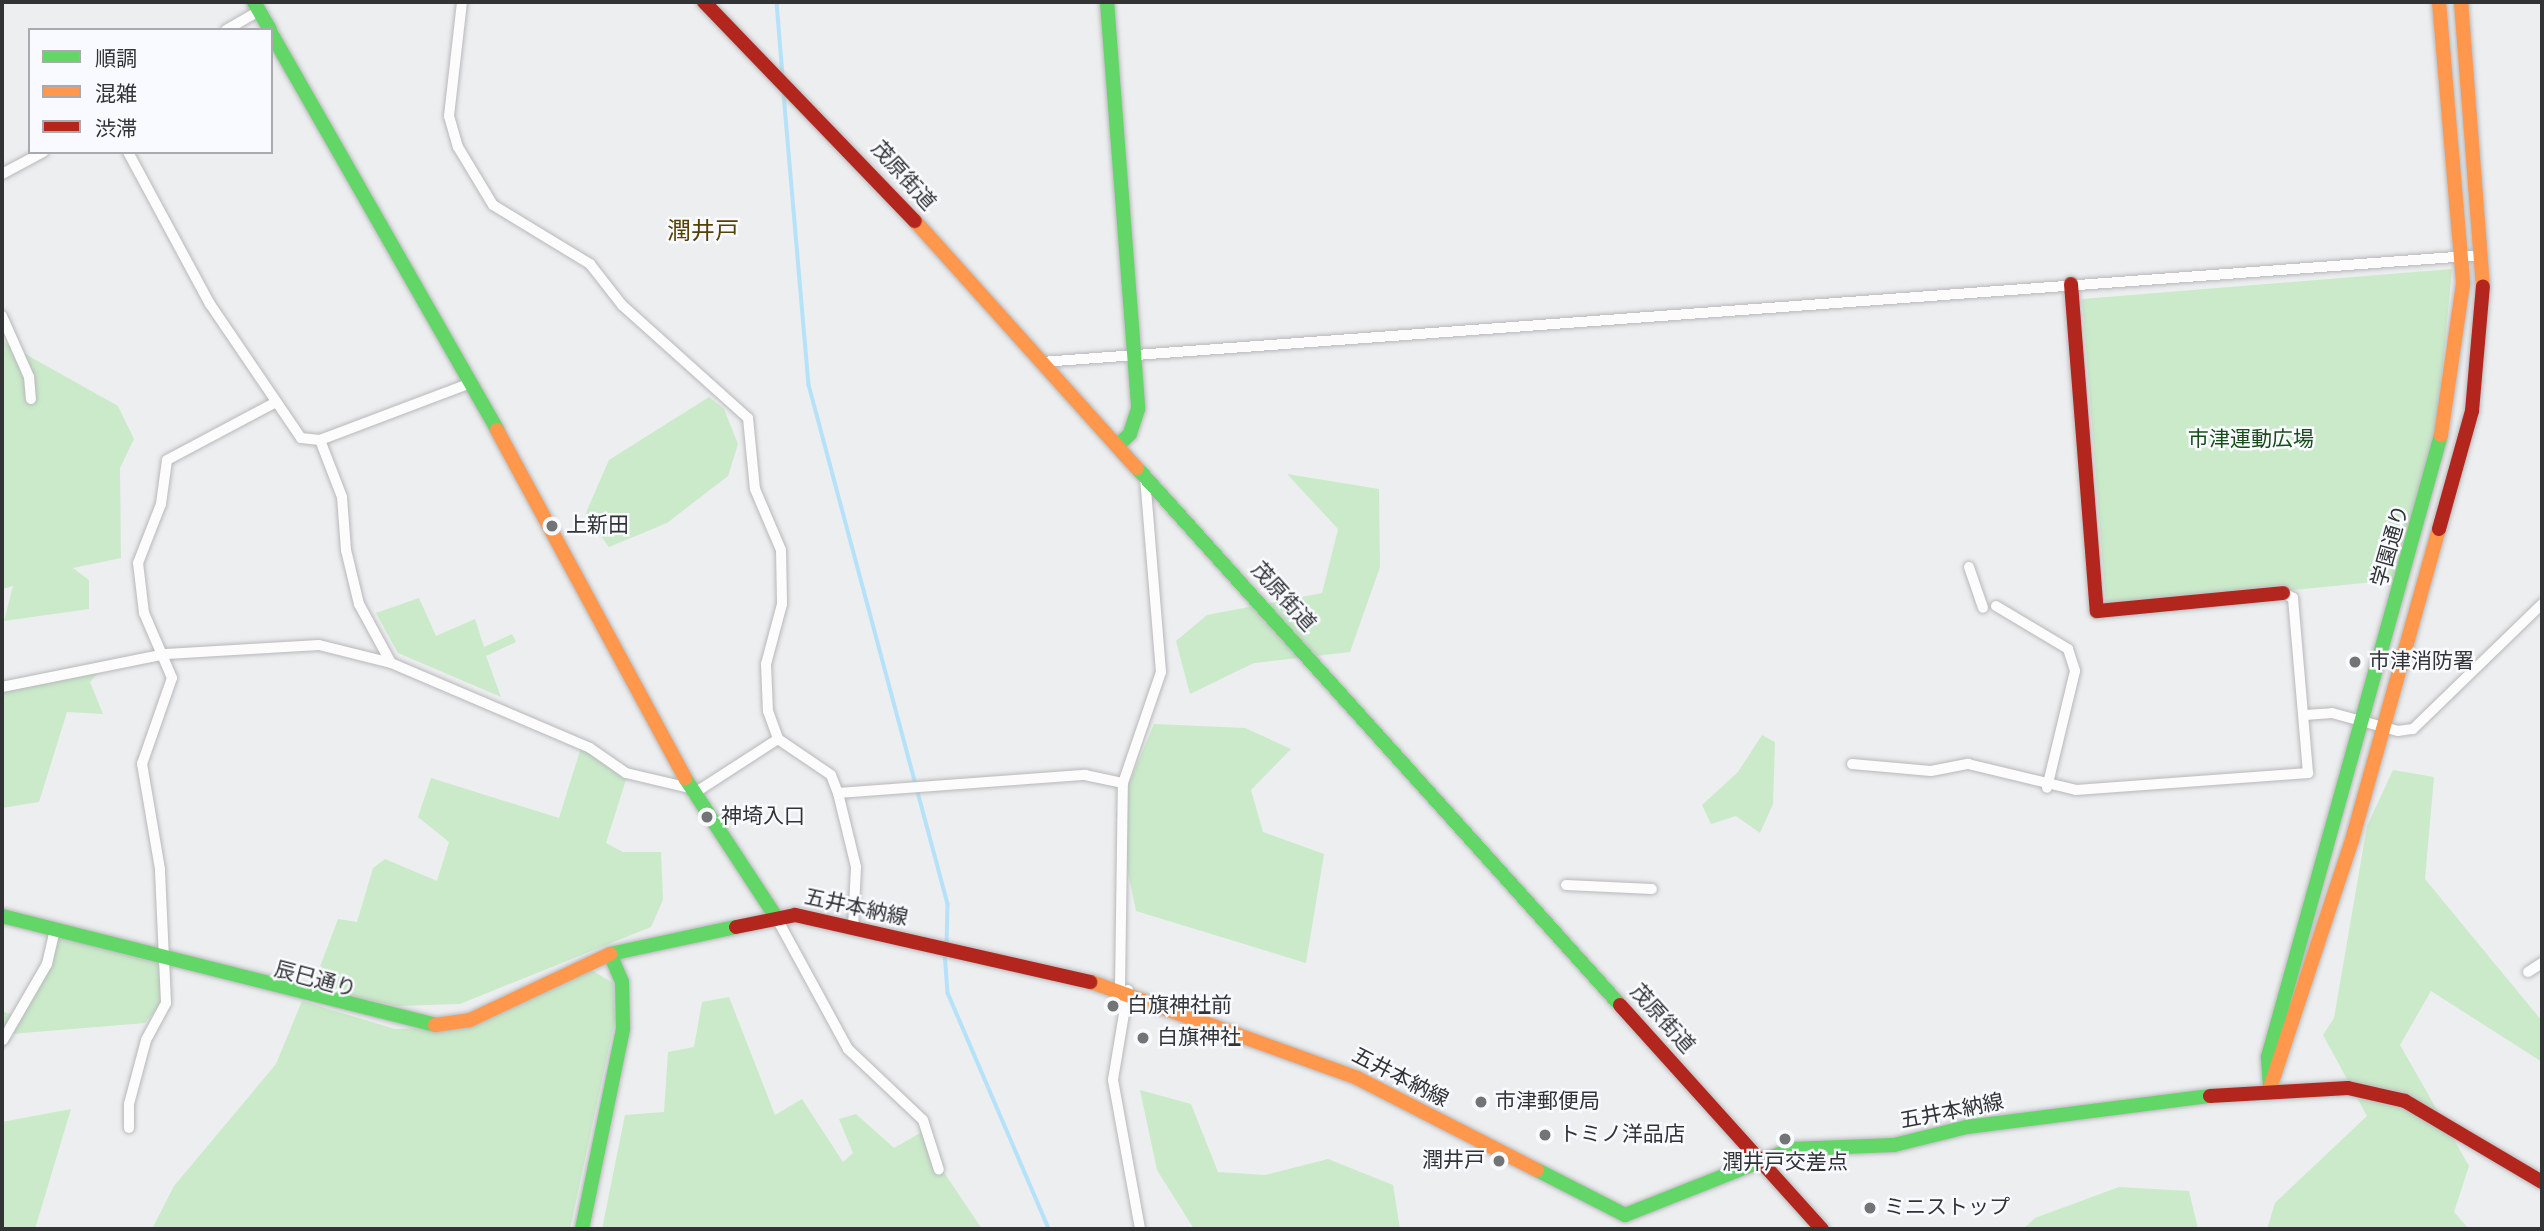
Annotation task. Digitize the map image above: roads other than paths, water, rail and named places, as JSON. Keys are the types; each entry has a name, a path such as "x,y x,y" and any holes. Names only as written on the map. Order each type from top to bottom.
{"street":[{"path":"462,2 449,116 458,147 492,205 590,264 622,305 748,418 755,489 781,550 782,604 766,664 768,711 778,739 831,775 856,867 853,929"},
{"name":"茂原街道","path":"704,2 781,74 1822,1229"},
{"path":"1107,2 1135,355 1136,423 1118,445"},
{"name":"学園通り","path":"2270,1088 2268,1057 2448,410 2462,256 2439,2"},
{"path":"2270,1088 2385,726 2472,411 2482,255 2461,2"},
{"path":"228,28 256,6 268,28"},
{"path":"273,36 468,384 552,526 692,791 776,917 848,1049 923,1120 939,1170"},
{"path":"2,174 39,154"},
{"path":"129,154 165,226 274,403 301,438 320,440 468,384"},
{"path":"1042,362 2482,255"},
{"path":"1853,764 1931,771 1968,764 2047,788 2308,773 2293,598 2283,593 2097,611 2071,284"},
{"path":"2,316 29,377 31,399"},
{"path":"129,1128 129,1104 146,1040 166,1003 167,962 160,869 142,764 170,691 166,654 144,612 136,578 165,491 167,460 274,403"},
{"path":"320,440 342,497 359,604 391,663"},
{"path":"1140,1229 1113,1080 1124,990 1123,783 1161,671 1145,476"},
{"path":"1969,567 1983,608"},
{"path":"2305,715 2363,719 2385,726 2413,729 2542,604"},
{"path":"1996,606 2068,649 2075,671 2047,788"},
{"path":"2390,624 2413,631"},
{"path":"2,687 166,654 320,645 391,663 590,748 626,773 692,791 778,739"},
{"path":"838,793 1086,775 1123,783"},
{"path":"1566,885 1652,889"},
{"name":"辰巳通り","path":"2,916 167,962 431,1027 470,1020 610,954"},
{"name":"五井本納線","path":"610,954 776,917 853,929 1124,990 1209,1027 1357,1079 1625,1222 1759,1159 1792,1149 1894,1145 1967,1127 2270,1088 2348,1088 2406,1101 2456,1127 2516,1172 2542,1182"},
{"path":"3,1040 47,964 55,930"},
{"path":"582,1229 624,1022 622,982 610,954"},
{"path":"2528,972 2542,962"}],"waterway":[{"path":"777,2 783,76"},
{"path":"784,94 809,385 948,904 947,945"},
{"path":"945,952 948,993 1049,1229"}],"place":[{"name":"上新田","path":"552,526"},
{"name":"市津消防署","path":"2355,662"},
{"name":"神埼入口","path":"707,817"},
{"name":"白旗神社前","path":"1113,1006"},
{"name":"白旗神社","path":"1143,1038"},
{"name":"市津郵便局","path":"1481,1102"},
{"name":"トミノ洋品店","path":"1545,1135"},
{"name":"潤井戸交差点","path":"1785,1139"},
{"name":"潤井戸","path":"1499,1161"},
{"name":"ミニストップ","path":"1870,1208"}],"district":[{"name":"潤井戸","path":"703,232"}],"park label":[{"name":"市津運動広場","path":"2251,440"}]}
